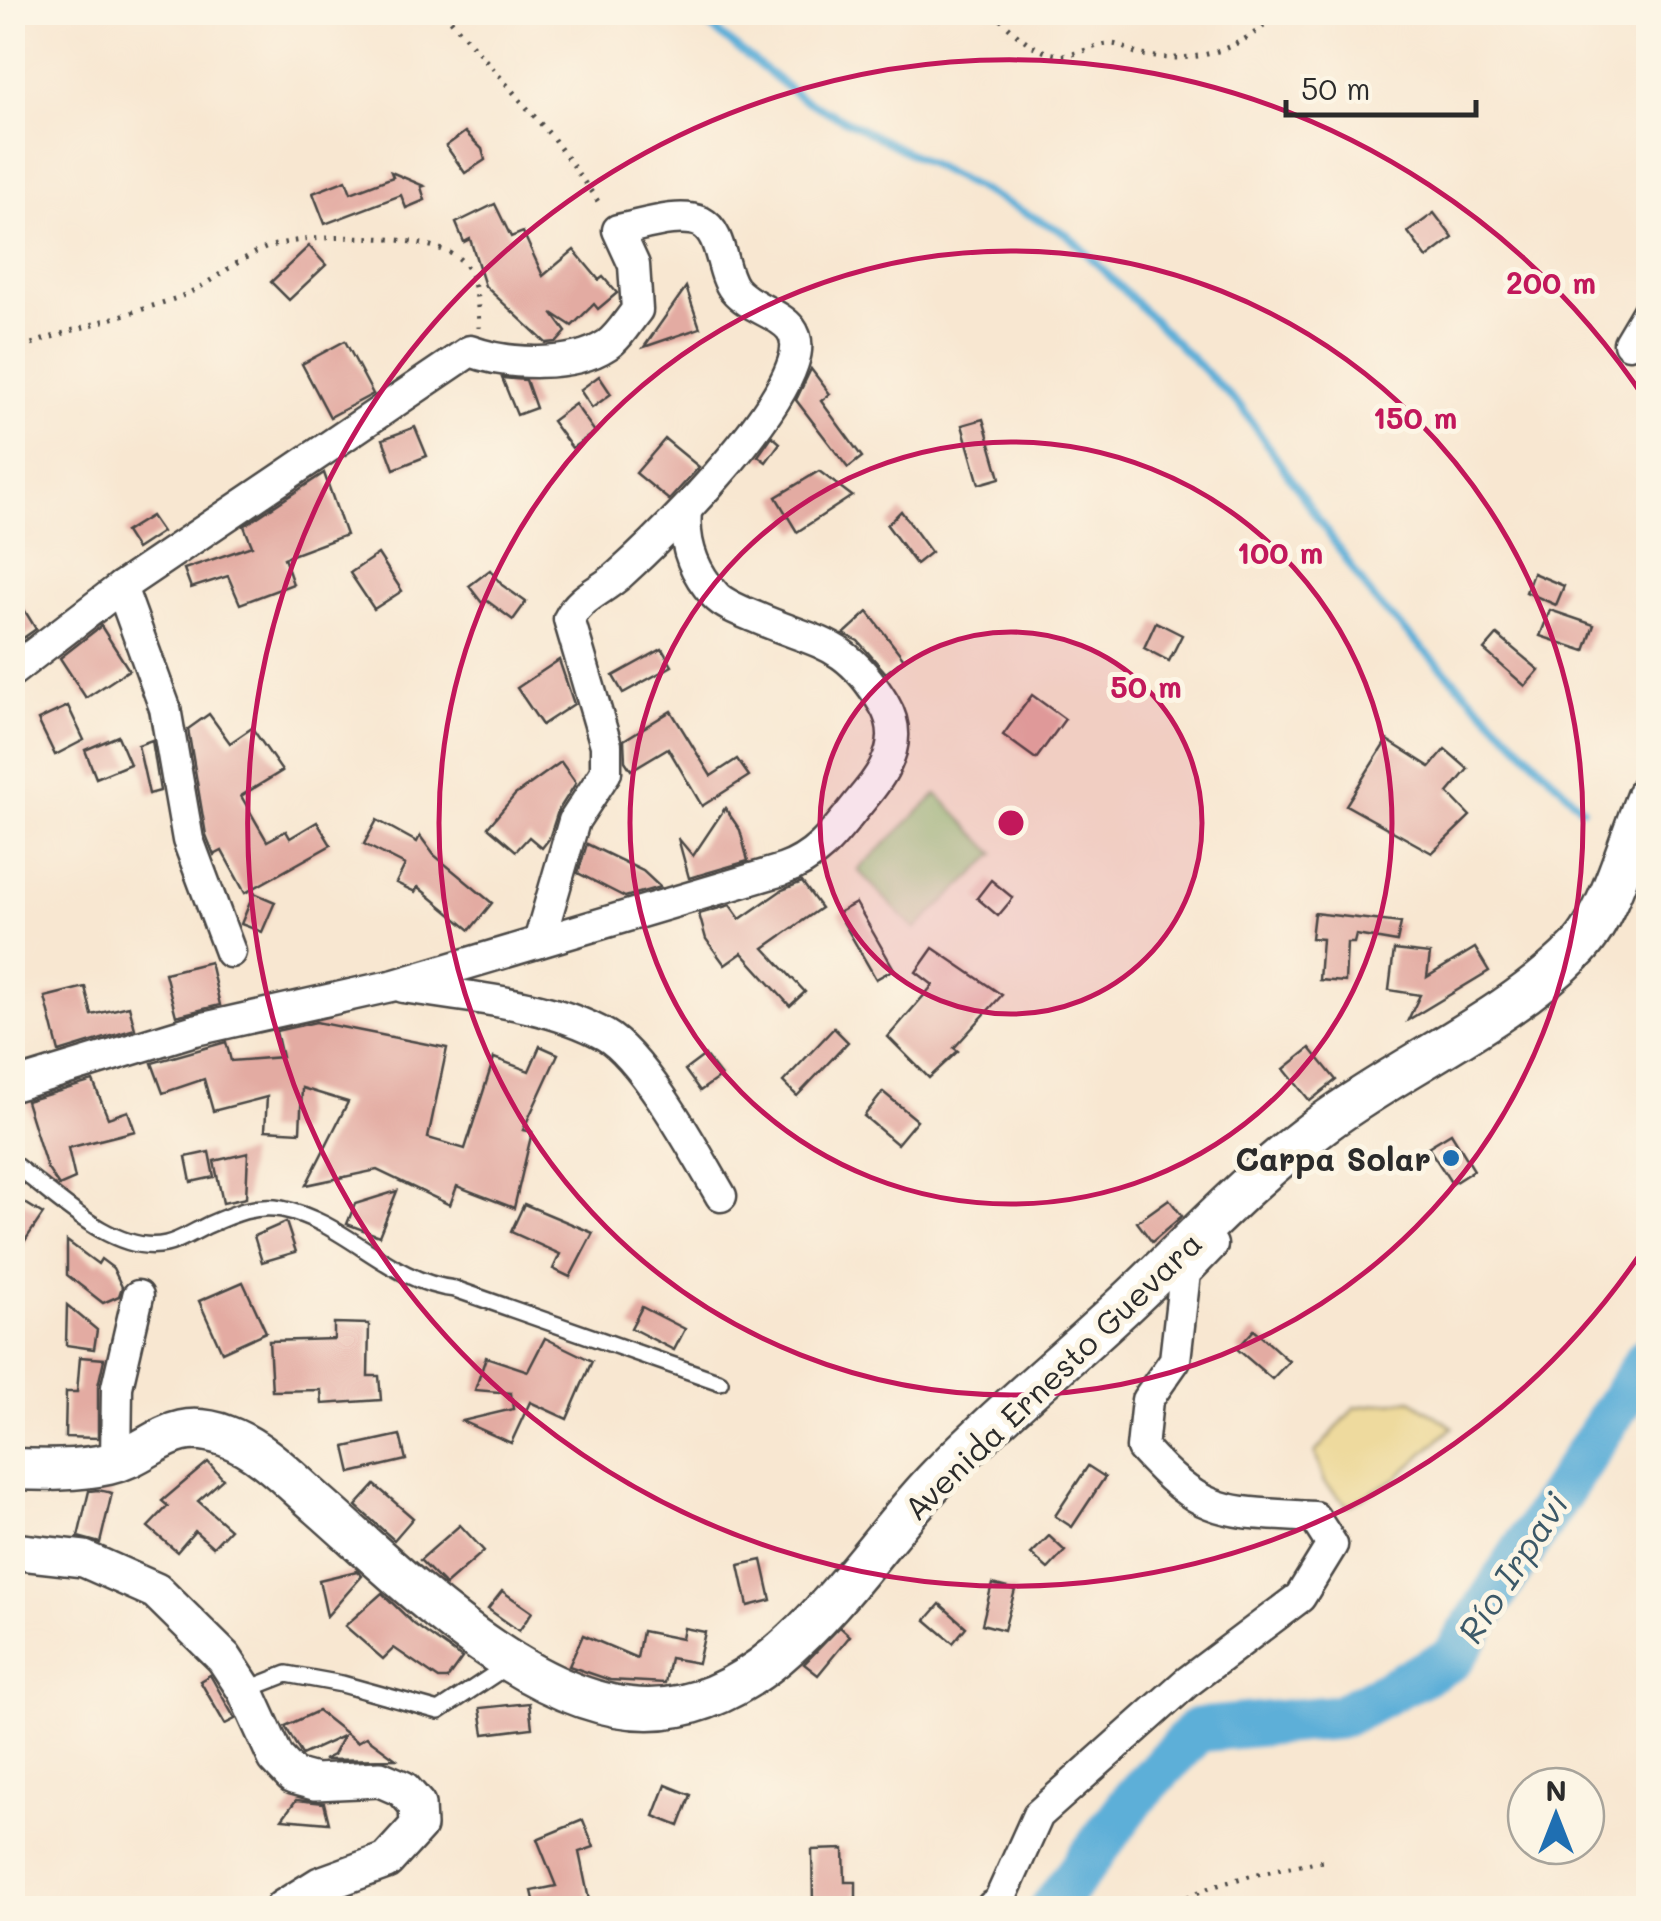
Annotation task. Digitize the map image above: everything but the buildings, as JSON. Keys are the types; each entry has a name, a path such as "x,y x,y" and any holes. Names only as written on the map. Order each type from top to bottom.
{"main road":[{"name":"Avenida Ernesto Guevara","path":"12,1469 64,1471 116,1462 136,1455 162,1435 197,1430 228,1436 266,1459 451,1621 510,1664 568,1689 650,1710 716,1695 773,1664 939,1476 1137,1294 1261,1171 1573,954 1590,934 1648,794"}],"street":[{"path":"12,671 121,587 470,351 537,361 578,358 609,344 638,310 634,265 618,230 683,218 700,222 712,230 727,279 739,294 794,328 798,348 773,402 686,511 616,578 576,604 569,620 606,745 606,772 574,821 539,942"},
{"path":"1629,343 1648,310"},
{"path":"12,1086 195,1030 395,985 803,862 819,851 882,776 891,754 890,715 863,671 844,652 716,598 690,557 684,536 686,511"},
{"path":"121,587 165,708 188,840 230,952"},
{"path":"395,985 559,1014 607,1036 632,1059 681,1125 720,1196"},
{"path":"1003,1908 995,1908 1038,1815 1186,1683 1300,1597 1332,1545 1314,1516 1220,1510 1175,1485 1142,1448 1147,1400 1175,1360 1185,1274 1270,1184 1306,1137"},
{"path":"116,1462 117,1388 138,1296"},
{"path":"12,1551 84,1559 156,1591 224,1658 276,1758 293,1776 315,1782 380,1780 402,1789 417,1805 418,1826 386,1861 320,1885 283,1908"}],"lane":[{"path":"12,1163 106,1231 138,1244 166,1244 245,1209 281,1209 321,1223 386,1266 430,1286 456,1289 720,1382"},
{"path":"244,1690 286,1674 342,1684 439,1712 510,1664"}],"path":[{"path":"444,12 553,138 618,230"},
{"path":"993,12 1027,46 1067,56 1112,43 1136,54 1193,60 1230,48 1263,29 1280,12"},
{"path":"12,351 176,299 260,250 310,237 416,244 458,257 469,271 478,298 480,355"},
{"path":"1170,1908 1191,1894 1270,1870 1329,1860"}],"green space":[{"path":"937,794 995,854 915,930 858,870"}],"sand":[{"path":"1411,1400 1453,1427 1398,1477 1348,1506 1325,1483 1315,1453 1355,1407"}],"waterway":[{"path":"691,12 801,98 1067,234 1242,408 1374,600 1582,808"},
{"name":"Río Irpavi","path":"1052,1908 1134,1798 1197,1730 1339,1717 1453,1658 1648,1358"}],"place":[{"name":"Carpa Solar","path":"1451,1158"}]}
